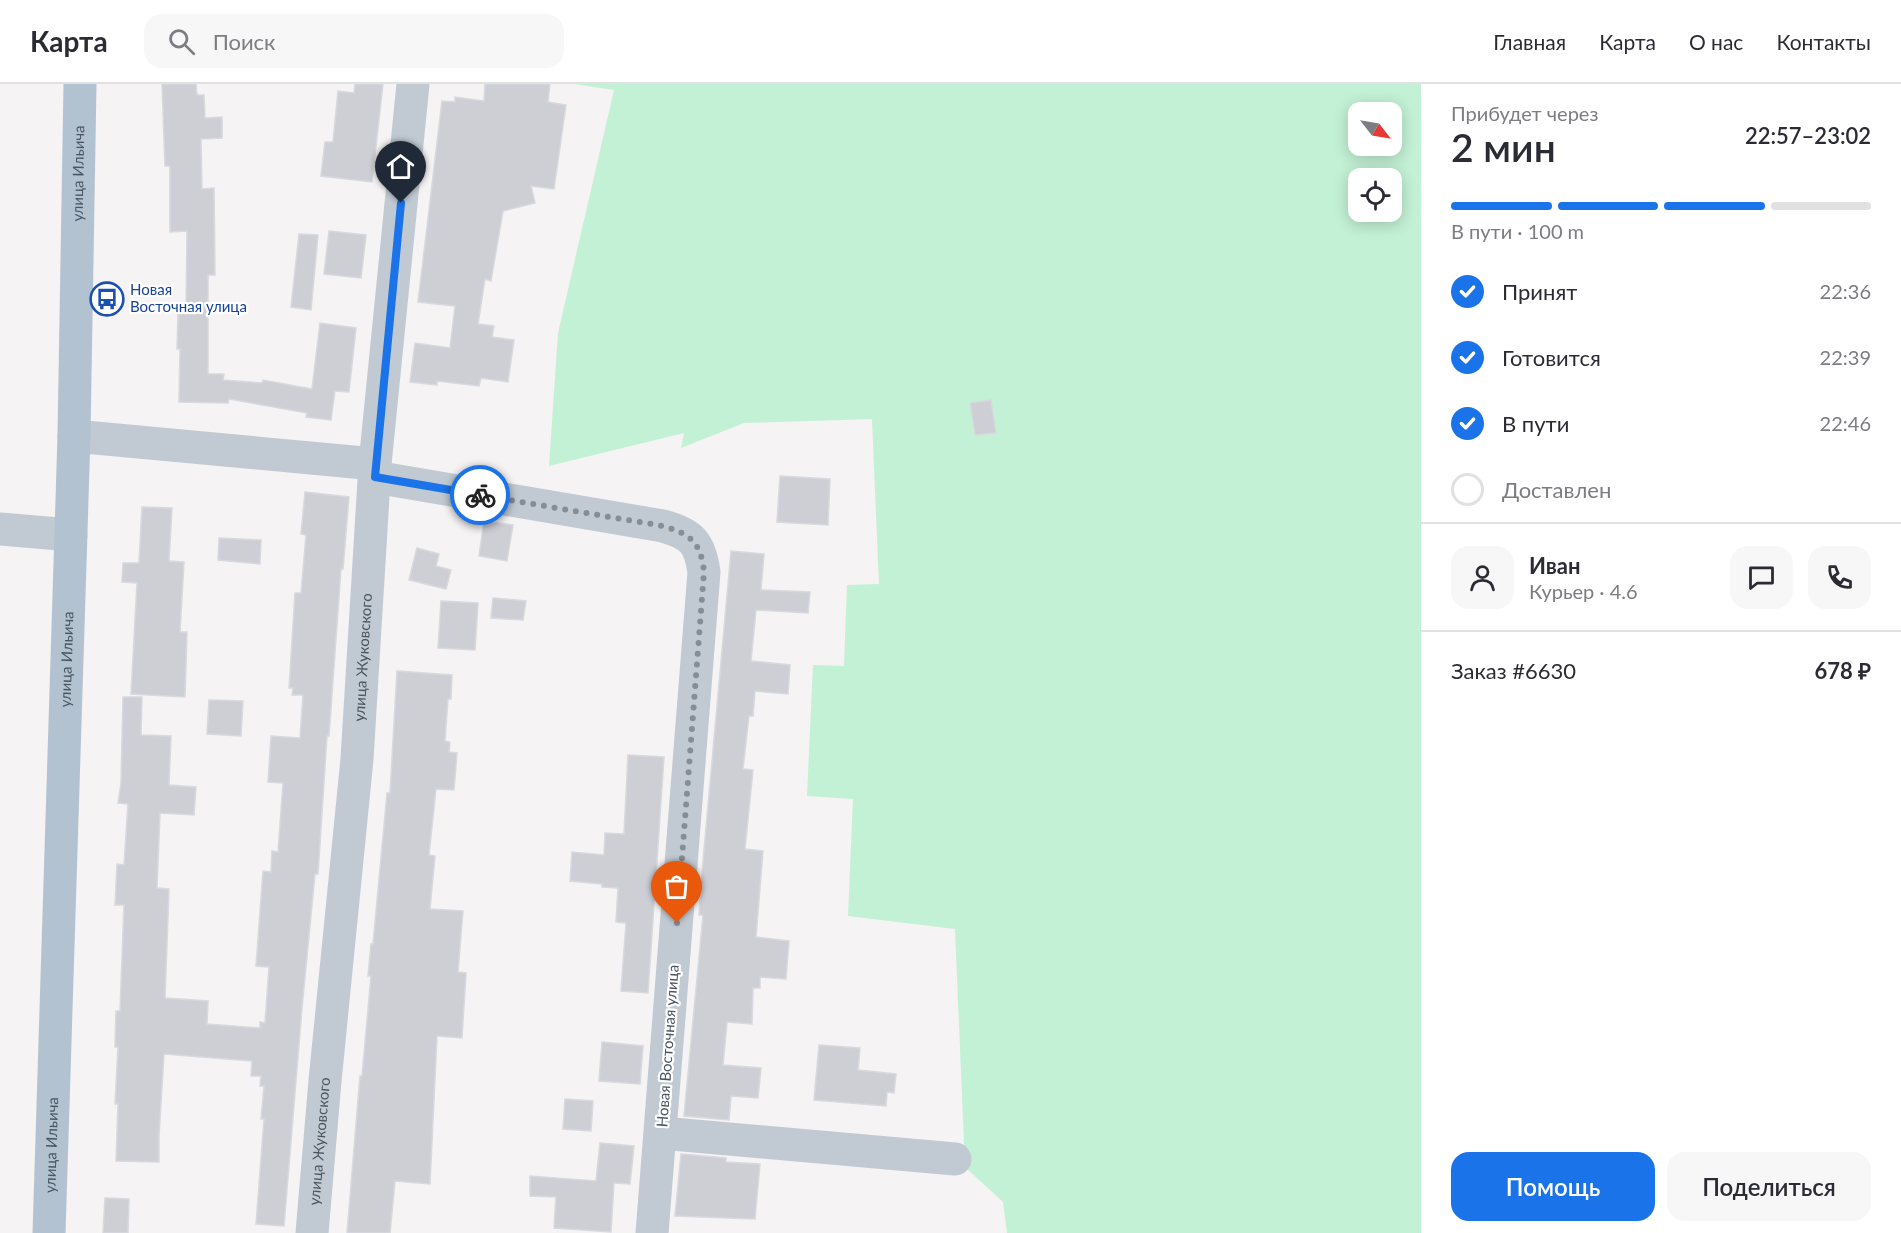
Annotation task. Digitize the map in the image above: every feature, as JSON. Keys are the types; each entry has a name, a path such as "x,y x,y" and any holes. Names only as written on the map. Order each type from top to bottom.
{"main road":[{"name":"улица Ильича","path":"49,1233 74,435 80,84"}],"street":[{"name":"улица Жуковского","path":"312,1233 357,759 375,470 413,84"},
{"name":"Новая Восточная улица","path":"74,435 375,470 663,526 678,530 693,540 702,554 704,572 652,1233"},
{"path":"0,530 71,535"},
{"path":"661,1133 955,1159"}],"green space":[{"path":"574,84 1421,84 1421,1233 1007,1233 1003,1202 965,1167 955,929 848,916 853,799 807,796 813,665 844,666 847,585 879,584 872,419 744,423 681,448 684,433 549,466 558,333 614,90"}],"building":[{"path":"162,84 196,84 197,95 204,95 205,118 222,117 222,138 201,139 202,189 214,188 215,275 208,275 208,374 224,374 223,380 262,383 263,380 312,389 320,323 356,328 349,392 335,391 331,420 306,417 307,413 229,399 228,403 179,402 178,311 186,311 187,231 170,232 170,166 165,166"},
{"path":"355,84 383,84 372,182 321,176 325,142 333,142 338,91 354,93"},
{"path":"485,84 550,84 548,102 566,105 554,189 531,186 535,203 503,211 491,281 485,279 478,324 494,326 492,337 514,340 508,382 481,378 479,386 437,381 437,385 410,382 415,343 450,348 455,306 418,302 442,101 455,102 455,97 484,101"},
{"path":"329,231 366,235 361,278 324,274"},
{"path":"299,234 318,235 311,310 291,307"},
{"path":"991,400 996,433 975,435 970,403"},
{"path":"780,476 830,479 828,525 777,522"},
{"path":"305,492 349,497 343,569 341,569 329,736 327,736 318,874 315,874 302,1008 284,1226 256,1224 264,1119 261,1119 264,1086 260,1086 261,1076 251,1076 252,1061 164,1054 159,1162 116,1161 118,1104 115,1104 118,1047 115,1047 116,1011 120,1011 124,905 115,905 117,864 124,865 128,804 118,803 121,783 123,697 142,697 141,735 171,736 169,785 196,787 194,815 160,813 157,888 169,889 165,998 208,1001 207,1024 260,1028 260,1022 265,1023 269,967 256,966 263,871 271,872 272,851 278,852 283,783 268,782 271,736 300,738 303,695 292,695 293,688 289,688 295,593 301,593 306,535 301,534"},
{"path":"142,507 172,508 169,561 184,562 180,632 187,632 185,697 131,694 137,583 122,582 123,563 139,563"},
{"path":"484,521 513,525 507,561 479,556"},
{"path":"219,538 261,540 260,564 218,560"},
{"path":"417,548 439,554 436,566 451,570 446,589 409,580"},
{"path":"731,551 764,554 761,590 810,592 808,613 756,610 751,661 790,665 788,694 755,691 753,716 749,716 743,769 753,770 745,849 763,851 756,937 789,941 786,979 760,977 760,988 753,988 752,1024 727,1022 723,1065 761,1068 758,1098 731,1096 729,1120 684,1116 703,915 699,915 702,872"},
{"path":"493,598 526,601 523,620 491,618"},
{"path":"441,601 478,603 475,650 438,648"},
{"path":"397,671 452,675 445,741 450,742 449,752 457,753 454,790 436,789 429,855 435,856 430,909 463,911 458,972 466,973 462,1038 437,1036 430,1184 395,1181 390,1233 347,1233 371,976 368,976 371,944 373,944 387,793 390,793"},
{"path":"209,700 243,701 241,736 207,734"},
{"path":"628,755 664,757 648,993 621,991 626,923 616,922 618,888 570,881 572,852 604,855 605,833 624,834"},
{"path":"602,1042 643,1046 640,1084 599,1081"},
{"path":"819,1045 860,1048 858,1070 896,1074 894,1093 887,1092 886,1106 814,1100"},
{"path":"565,1099 593,1101 591,1131 563,1129"},
{"path":"600,1143 634,1146 630,1184 614,1183 611,1232 554,1228 556,1197 530,1196 530,1176 596,1181"},
{"path":"681,1154 726,1158 726,1162 760,1164 755,1219 675,1216"},
{"path":"105,1198 129,1199 128,1233 103,1233"}],"way so far":[{"path":"480,495 663,526 678,530 693,540 702,554 704,572 677,923"}],"place":[{"name":"Новая Восточная улица","path":"107,299"}],"route":[{"path":"401,203 375,477 480,495"}]}
